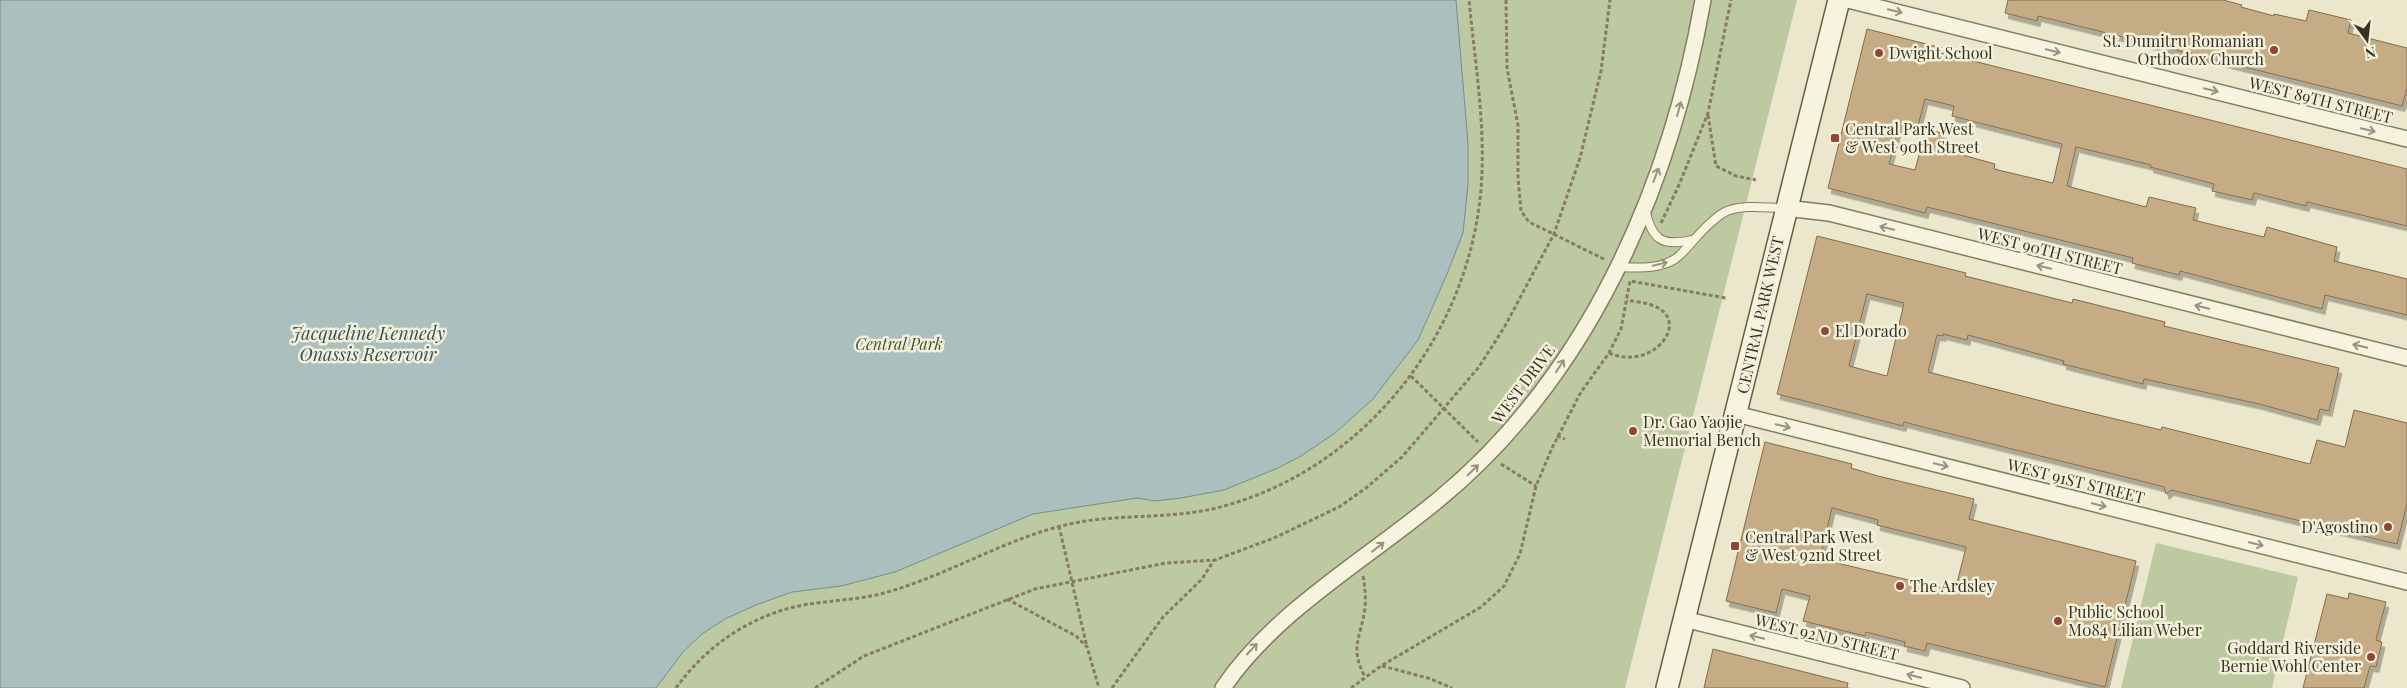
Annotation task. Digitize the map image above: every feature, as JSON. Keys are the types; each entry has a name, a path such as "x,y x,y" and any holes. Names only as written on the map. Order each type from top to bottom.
{"main road":[{"name":"CENTRAL PARK WEST","path":"1667,688 1736,414 1785,208 1839,0"}],"street":[{"name":"WEST DRIVE","path":"1223,688 1245,657 1272,630 1454,488 1512,429 1550,383 1566,357 1611,263 1644,204 1674,126 1692,55 1703,0"},
{"name":"WEST 89TH STREET","path":"1848,0 2407,139"},
{"name":"WEST 90TH STREET","path":"1785,208 1829,213 2407,358"},
{"name":"WEST 91ST STREET","path":"1736,414 2407,582"},
{"name":"WEST 92ND STREET","path":"1684,619 1962,688"}],"lane":[{"path":"1644,204 1651,226 1659,239 1670,243 1692,240"},
{"name":"WEST 90TH STREET","path":"1611,263 1643,267 1667,262 1681,255 1692,240 1719,215 1729,210 1742,208 1785,208"}],"path":[{"path":"676,688 689,670 715,646 756,621 796,607 855,600 898,589 931,577 988,550 1059,526 1113,517 1192,514 1246,499 1307,470 1343,445 1387,405 1411,376 1437,337 1456,294 1470,255 1477,222 1481,187 1482,144 1469,0"},
{"path":"1506,0 1507,68 1518,125 1518,177 1521,211 1529,222 1611,263"},
{"path":"815,688 864,656 1035,589 1166,563 1215,560 1274,538 1339,507 1366,488 1402,457 1479,367 1505,326 1554,234 1580,158 1601,71 1610,0"},
{"path":"1659,227 1679,185 1708,113 1731,0"},
{"path":"1708,113 1716,166 1736,176 1756,180"},
{"path":"1351,688 1381,666 1473,613 1498,594 1520,554 1536,486 1557,436 1581,392 1609,353 1620,328 1630,281 1726,298"},
{"path":"1609,353 1629,357 1645,354 1660,346 1668,333 1667,321 1658,308 1653,305 1627,300"},
{"path":"1411,376 1480,444"},
{"path":"1557,436 1564,439"},
{"path":"1497,460 1536,486"},
{"path":"1059,526 1098,688"},
{"path":"1112,688 1163,617 1202,579 1215,560"},
{"path":"1358,563 1363,576 1366,595 1356,656 1365,677"},
{"path":"1006,599 1061,627 1076,636 1087,647"},
{"path":"1381,666 1428,678 1452,688"}],"green space":[{"name":"Jacqueline Kennedy Onassis Reservoir","path":"0,0 1797,0 1625,688 0,688"},
{"path":"2156,543 2298,577 2272,688 2121,688"}],"water":[{"name":"Jacqueline Kennedy Onassis Reservoir","path":"0,0 1456,0 1468,143 1468,185 1463,233 1418,340 1373,399 1335,433 1301,456 1278,468 1224,490 1155,501 1137,498 1033,514 895,572 841,586 792,592 725,619 702,634 683,652 656,688 0,688"}],"building":[{"path":"2008,0 2223,0 2274,16 2274,14 2306,21 2309,10 2351,20 2348,33 2407,48 2407,88 2402,106 2038,16 2037,21 2005,13"},
{"path":"1867,29 1942,48 1941,53 2407,169 2407,226 2307,202 2306,206 2254,193 2252,200 2212,191 2214,184 2150,167 2151,165 2076,147 2067,186 2146,207 2149,197 2196,208 2193,220 2264,237 2267,227 2337,247 2334,261 2407,279 2407,315 2325,295 2322,309 2180,271 2179,275 2132,263 2133,258 1927,207 1925,213 1828,188","holes":["1925,99 1954,106 1952,116 2062,144 2053,183 1994,169 1995,164 1941,149 1945,134 1926,129 1915,170 1889,164 1900,122 1918,126"]},
{"path":"1817,236 1966,273 1965,276 2072,303 2073,299 2165,322 2164,326 2339,368 2329,411 2320,409 2317,420 2259,404 2144,379 2143,384 2063,364 2064,361 1968,335 1967,340 1943,334 1943,336 1937,335 1928,372 2057,405 2161,430 2162,427 2310,464 2317,440 2345,447 2354,410 2407,423 2407,503 2397,544 2171,490 2166,494 2164,487 2129,478 1904,422 1903,426 1777,394","holes":["1867,294 1904,303 1887,376 1849,366"]},
{"path":"1765,442 1852,464 1851,468 1878,476 1974,499 1969,519 2136,561 2105,687 1927,643 1925,651 1904,646 1905,642 1866,632 1865,636 1803,621 1810,596 1782,589 1776,613 1726,601","holes":["1832,508 1878,520 1877,525 1966,547 1955,591 1820,559"]},
{"path":"2349,593 2386,602 2376,640 2382,642 2376,667 2370,666 2364,688 2303,688 2327,594 2348,599"},
{"path":"1713,649 1848,683 1847,688 1704,688"}],"place":[{"name":"St. Dumitru Romanian Orthodox Church","path":"2274,50"},
{"name":"Dwight School","path":"1879,53"},
{"name":"Central Park West & West 90th Street","path":"1835,138"},
{"name":"El Dorado","path":"1825,331"},
{"name":"Dr. Gao Yaojie Memorial Bench","path":"1633,431"},
{"name":"D'Agostino","path":"2388,527"},
{"name":"Central Park West & West 92nd Street","path":"1735,546"},
{"name":"The Ardsley","path":"1900,586"},
{"name":"Public School M084 Lilian Weber","path":"2058,621"},
{"name":"Goddard Riverside Bernie Wohl Center","path":"2371,657"}],"park label":[{"name":"Central Park","path":"899,344"}]}
